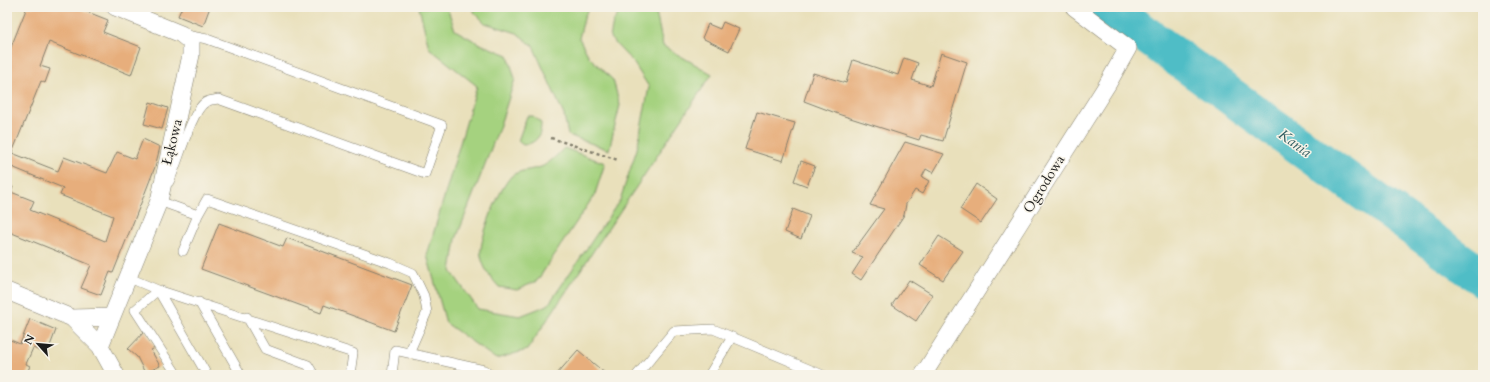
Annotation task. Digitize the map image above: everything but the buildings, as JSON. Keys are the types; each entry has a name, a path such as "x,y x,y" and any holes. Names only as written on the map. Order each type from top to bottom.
{"street":[{"path":"115,7 180,34"},
{"name":"Ogrodowa","path":"923,375 1103,91 1128,48 1074,7"},
{"name":"Łąkowa","path":"100,346 159,201 191,55 191,42 180,34"},
{"path":"7,291 72,318 100,346 116,375"},
{"path":"72,318 111,317"}],"lane":[{"path":"180,34 207,39 442,125 425,174 218,99 207,101 198,109 176,169 159,201 198,215"},
{"path":"183,251 198,215 207,199 390,263 413,273 424,296 427,312 409,353"},
{"path":"127,277 158,290 247,317 353,352 350,375"},
{"path":"158,290 135,310 177,375"},
{"path":"158,290 207,375"},
{"path":"198,302 241,375"},
{"path":"247,317 265,349 308,365 314,375"},
{"path":"637,375 674,331 713,329 823,375"},
{"path":"709,375 732,337"},
{"path":"392,375 395,350 484,370 490,375"}],"path":[{"path":"552,138 618,160"}],"green space":[{"path":"419,7 447,7 455,30 480,44 508,55 515,79 499,128 456,239 451,271 478,309 520,316 548,305 620,200 637,149 649,87 633,62 610,38 613,22 623,7 655,7 663,46 712,74 527,350 496,359 446,323 427,255 477,86 429,48"},
{"path":"474,7 590,7 585,15 579,38 589,57 613,80 620,105 609,150 568,135 564,115 533,46 517,33 485,23 474,12"},
{"path":"527,116 533,116 541,123 541,128 535,141 523,145 518,141"},
{"path":"564,148 605,163 595,194 537,281 517,290 499,287 485,269 481,256 483,238 497,200 503,188 514,174 541,167 553,159"}],"waterway":[{"name":"Kania","path":"1107,7 1483,278"}]}
